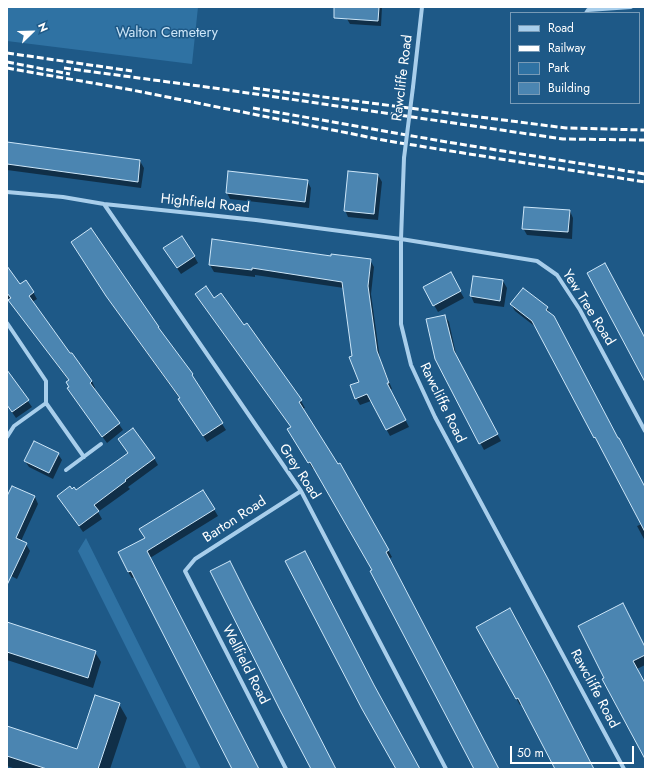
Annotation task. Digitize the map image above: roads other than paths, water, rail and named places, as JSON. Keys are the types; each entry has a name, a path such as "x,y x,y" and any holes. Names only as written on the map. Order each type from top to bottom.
{"street":[{"name":"Rawcliffe Road","path":"422,7 404,158 401,240 401,324 410,365 435,417 624,769"},
{"path":"587,12 588,10 630,7"},
{"name":"Highfield Road","path":"7,192 63,197 104,204 256,220 401,240"},
{"name":"Grey Road","path":"104,204 301,492 446,769"},
{"name":"Yew Tree Road","path":"401,240 537,261 557,275 580,310 645,431"},
{"path":"7,323 46,381 46,403 84,458"},
{"path":"7,437 14,426 46,403"},
{"path":"66,470 101,444"},
{"name":"Barton Road","path":"185,571 195,559 301,492"},
{"name":"Wellfield Road","path":"185,571 286,769"}],"railway":[{"path":"7,53 132,71"},
{"path":"7,62 70,74"},
{"path":"7,68 132,90 388,141 645,182"},
{"path":"64,68 214,88 563,139 645,140"},
{"path":"253,88 566,128 645,130"},
{"path":"253,108 441,141 645,174"}],"park label":[{"name":"Walton Cemetery","path":"167,34"}]}
